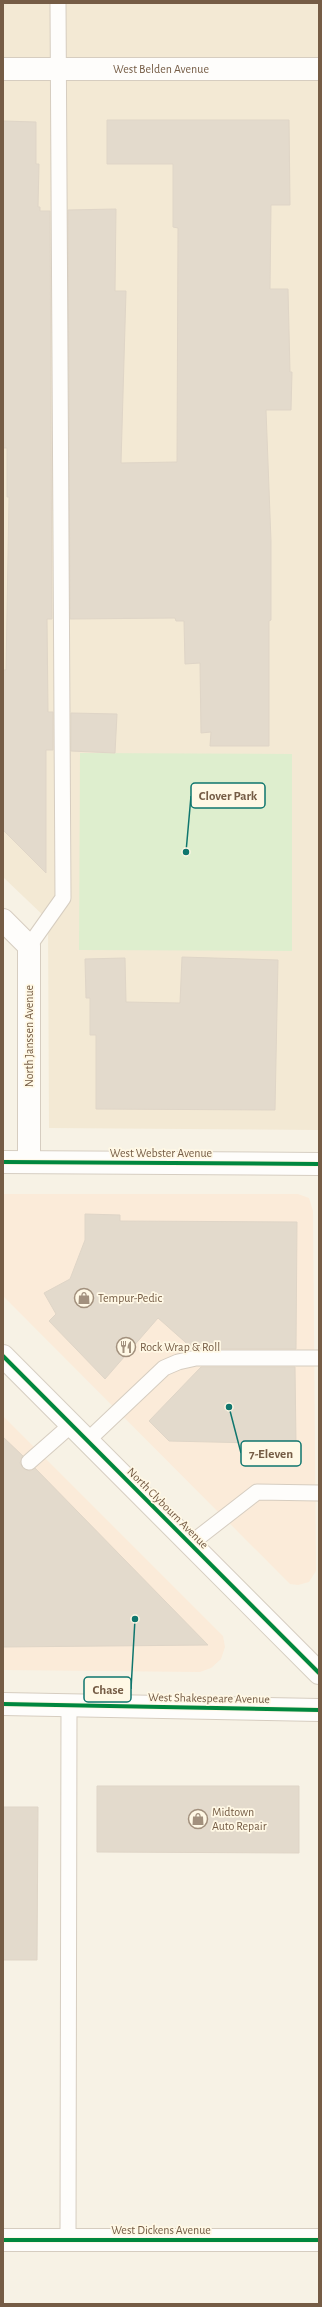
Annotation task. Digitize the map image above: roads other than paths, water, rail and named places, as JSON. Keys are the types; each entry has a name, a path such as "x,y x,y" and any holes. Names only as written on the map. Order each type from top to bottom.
{"street":[{"name":"West Belden Avenue","path":"3,69 319,69"},
{"path":"3,920 29,946"},
{"name":"North Janssen Avenue","path":"29,946 29,1162"},
{"name":"West Webster Avenue","path":"3,1162 319,1164"},
{"name":"North Clybourn Avenue","path":"3,1356 319,1673"},
{"name":"West Shakespeare Avenue","path":"3,1704 319,1710"},
{"name":"West Dickens Avenue","path":"3,2240 319,2240"}],"lane":[{"path":"29,946 63,898 58,3"},
{"path":"87,1441 164,1368 178,1362 196,1358 319,1358"},
{"path":"29,1462 71,1425"},
{"path":"190,1544 257,1492 319,1493"},
{"path":"68,2240 69,1706"}],"place":[{"name":"Clover Park","path":"186,852"},
{"name":"Tempur-Pedic","path":"84,1298"},
{"name":"Rock Wrap & Roll","path":"126,1347"},
{"name":"7-Eleven","path":"229,1407"},
{"name":"Chase","path":"135,1619"},
{"name":"Midtown Auto Repair","path":"198,1819"}]}
